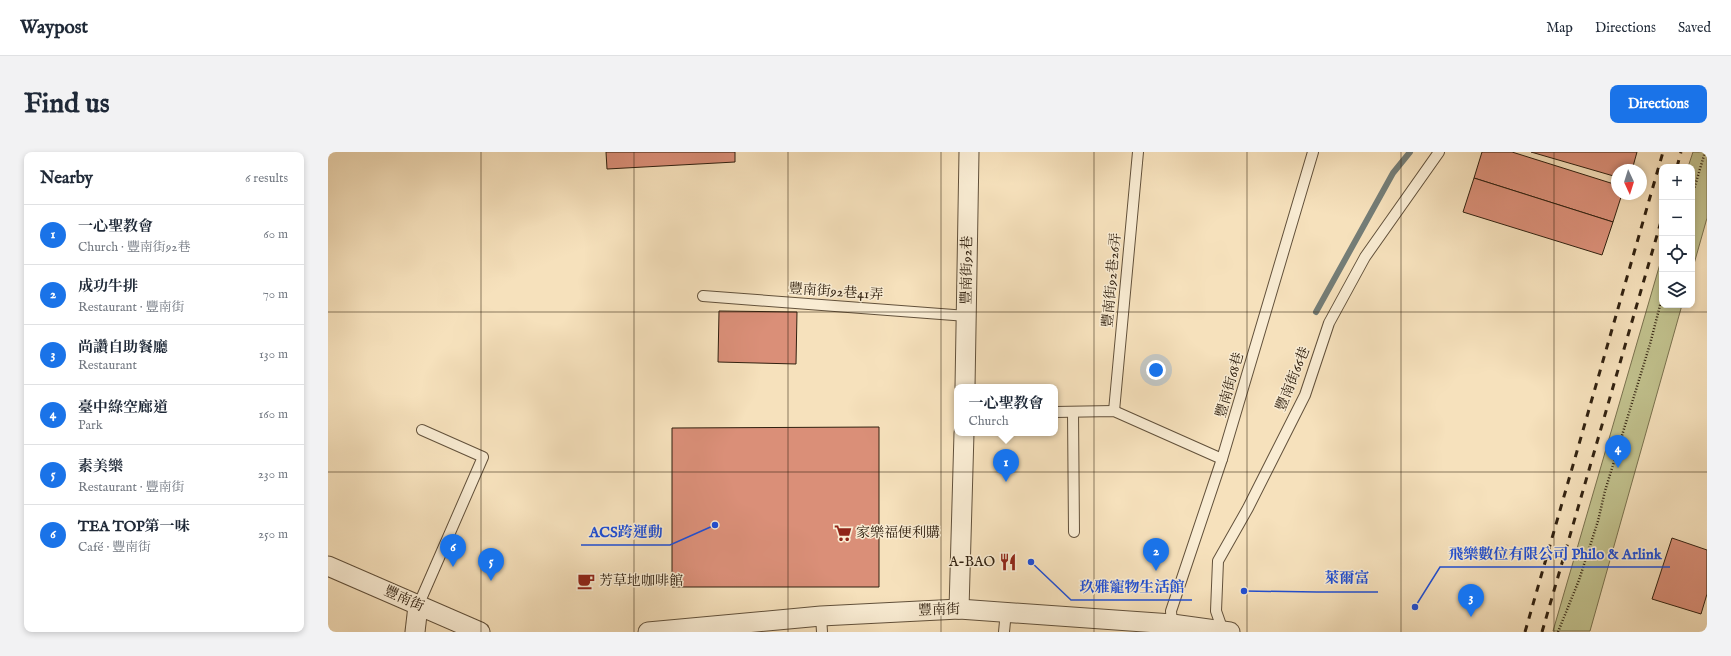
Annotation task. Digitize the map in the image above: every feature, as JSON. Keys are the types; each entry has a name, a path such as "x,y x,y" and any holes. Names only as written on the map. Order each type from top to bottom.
{"street":[{"name":"豐南街92巷","path":"965,384 969,152"},
{"path":"959,609 964,436"},
{"name":"豐南街","path":"328,566 480,632"},
{"path":"415,632 418,606"},
{"name":"豐南街","path":"648,632 821,624 959,609 1006,611 1172,624 1226,631"}],"lane":[{"name":"豐南街92巷26弄","path":"1114,411 1138,152"},
{"name":"豐南街68巷","path":"1172,624 1171,611 1222,459 1313,152"},
{"name":"豐南街66巷","path":"1226,631 1216,611 1218,561 1248,508 1305,395 1329,323 1365,257 1439,152"},
{"name":"豐南街92巷41弄","path":"703,296 967,316"},
{"path":"1058,412 1114,411 1222,459"},
{"path":"1073,412 1074,532"},
{"path":"418,606 483,457 422,430"},
{"path":"1004,632 1006,611"}],"path":[{"path":"1695,186 1705,152"},
{"path":"1558,632 1579,580 1598,521 1659,308"}],"green space":[{"path":"1693,152 1707,152 1707,218 1695,260 1695,164 1689,164"},
{"path":"1659,267 1659,308 1681,308 1590,631 1553,631"}],"building":[{"path":"606,152 735,152 735,162 607,169"},
{"path":"1482,152 1512,152 1611,183 1611,200 1620,200 1613,222 1474,178"},
{"path":"1531,152 1637,152 1634,164 1611,164 1611,175"},
{"path":"1474,178 1613,222 1602,255 1463,212"},
{"path":"719,311 797,312 796,364 718,362"},
{"path":"879,427 879,587 672,587 672,428"},
{"path":"1672,538 1707,550 1707,594 1701,614 1652,599"}],"waterway":[{"path":"1316,312 1393,173 1410,152"}],"railway":[{"path":"1525,632 1663,152"},
{"path":"1678,164 1681,152"},
{"path":"1542,632 1659,228"}],"place":[{"name":"臺中綠空廊道","path":"1618,468"},
{"name":"一心聖教會","path":"1006,482"},
{"name":"ACS跨運動","path":"715,525"},
{"name":"家樂福便利購","path":"843,533"},
{"name":"A-BAO","path":"1008,562"},
{"name":"玖雅寵物生活館","path":"1031,562"},
{"name":"TEA TOP第一味","path":"453,567"},
{"name":"成功牛排","path":"1156,571"},
{"name":"素美樂","path":"491,581"},
{"name":"芳草地咖啡館","path":"586,581"},
{"name":"萊爾富","path":"1244,591"},
{"name":"飛樂數位有限公司 Philo & Arlink","path":"1415,607"},
{"name":"尚讚自助餐廳","path":"1471,617"}]}
